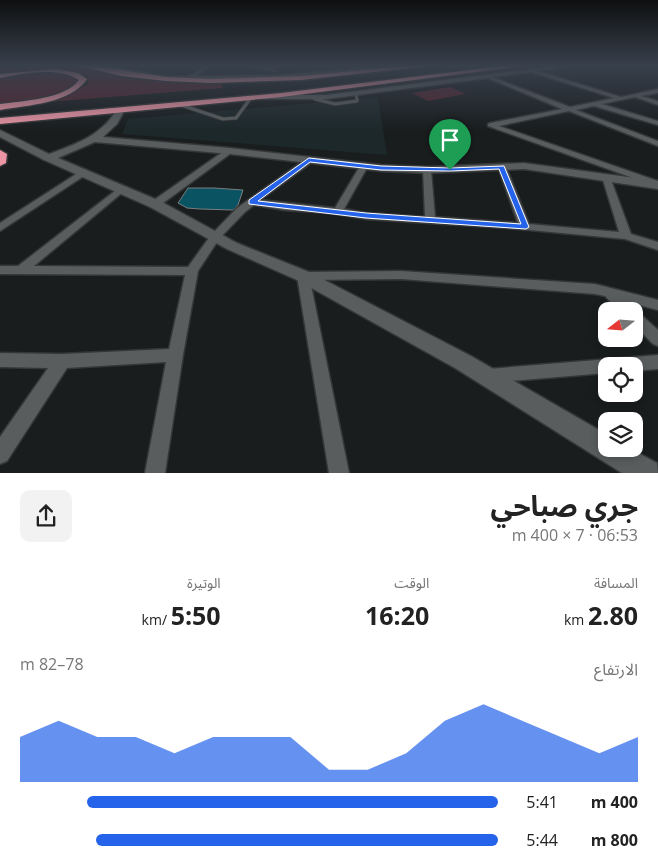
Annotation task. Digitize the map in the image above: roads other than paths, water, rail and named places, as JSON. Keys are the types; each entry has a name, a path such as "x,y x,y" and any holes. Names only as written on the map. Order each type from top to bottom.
{"highway":[{"path":"0,108 63,94 77,87"},
{"path":"110,101 285,87"},
{"path":"0,121 161,107 344,87"},
{"path":"0,113 140,99"},
{"path":"0,108 60,105"},
{"path":"0,128 161,107"},
{"path":"0,153 2,154 0,163"}],"street":[{"path":"260,97 313,98 405,87"},
{"path":"514,87 658,144"},
{"path":"584,87 620,99"},
{"path":"658,92 490,126 658,184"},
{"path":"634,96 658,103"},
{"path":"595,104 658,123"},
{"path":"48,158 92,139 114,122 119,113"},
{"path":"0,133 48,158 155,204 215,237 303,276 485,376 647,473"},
{"path":"92,139 230,151 364,166 427,170 524,166 658,184"},
{"path":"155,204 230,151"},
{"path":"155,473 175,355 192,271 215,237 241,210 309,160"},
{"path":"338,211 364,166"},
{"path":"502,167 526,227"},
{"path":"427,170 430,220"},
{"path":"0,228 84,172"},
{"path":"606,177 626,236"},
{"path":"21,270 120,190"},
{"path":"252,202 284,207 338,211 366,216 626,236 658,246"},
{"path":"0,270 192,271"},
{"path":"303,276 401,275 475,279 595,289 658,305"},
{"path":"303,276 339,473"},
{"path":"609,293 618,302"},
{"path":"643,325 658,340"},
{"path":"0,360 62,360 175,355"},
{"path":"0,454 62,360"},
{"path":"485,376 658,362"}],"lane":[{"path":"181,105 223,119 236,118 251,98"}]}
